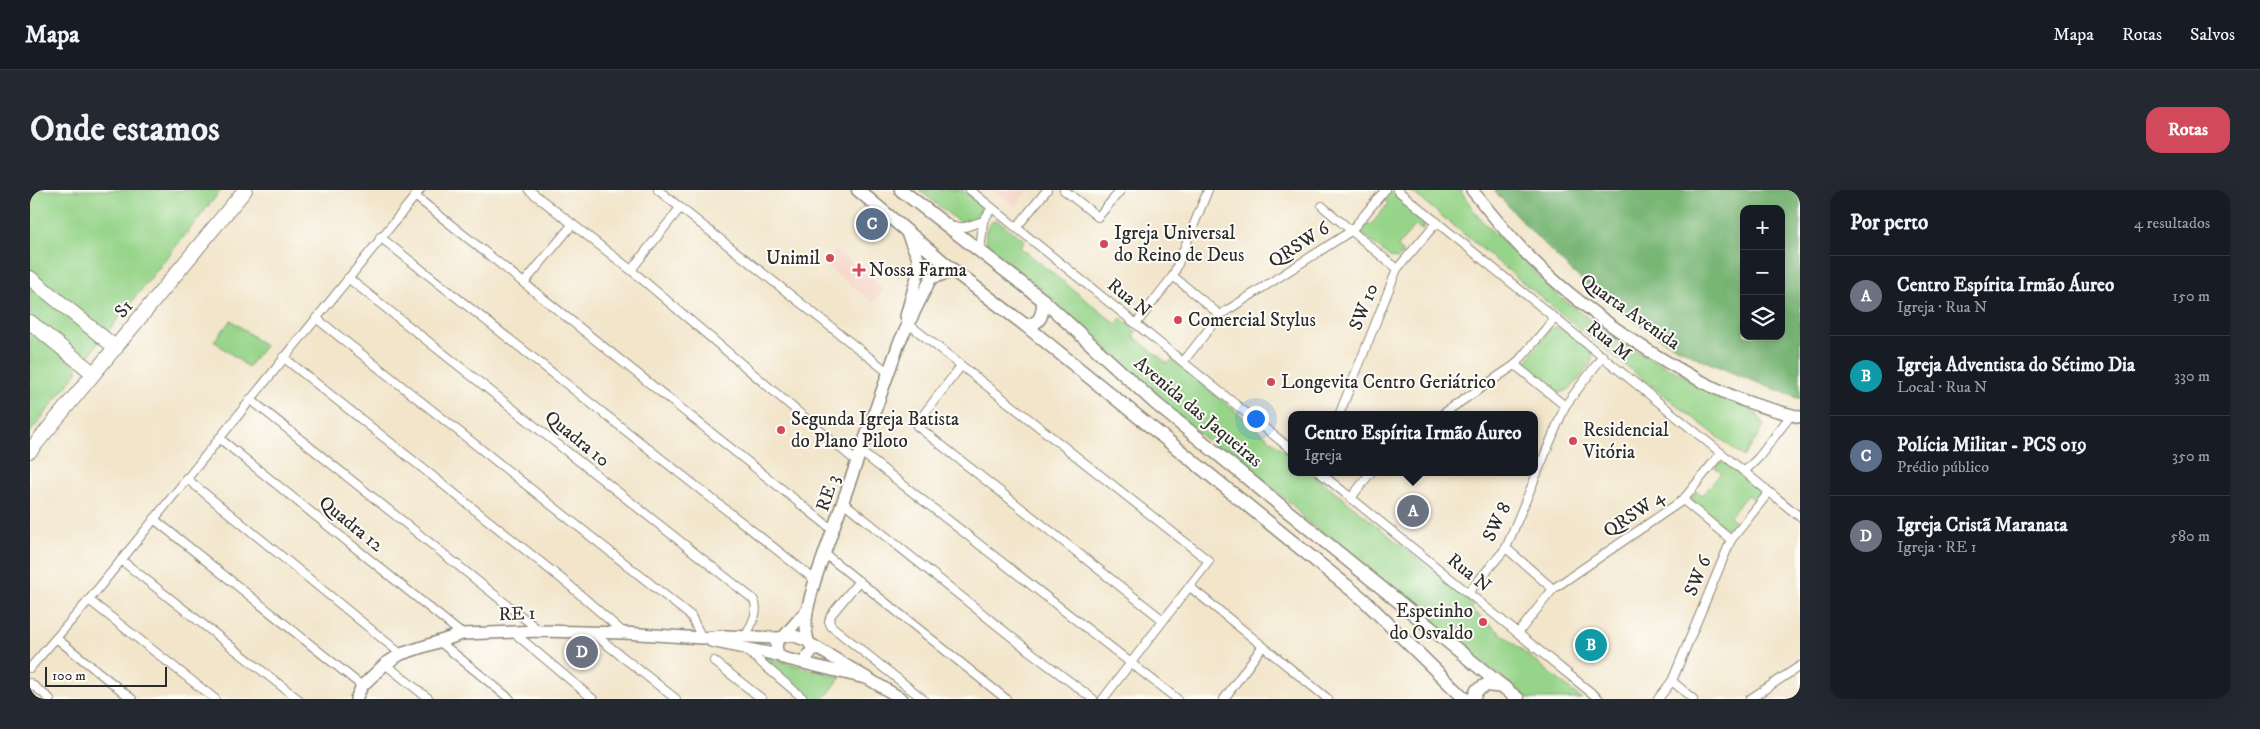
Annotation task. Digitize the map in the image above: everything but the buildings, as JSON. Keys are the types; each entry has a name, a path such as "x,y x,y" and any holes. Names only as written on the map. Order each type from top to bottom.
{"highway":[{"name":"S1","path":"30,451 245,190"},
{"path":"30,278 116,348"},
{"path":"30,322 92,374"}],"main road":[{"name":"Avenida das Jaqueiras","path":"858,190 954,271 1025,325 1363,599 1465,699"},
{"name":"Avenida das Jaqueiras","path":"901,190 1043,300 1155,403 1518,699"},
{"path":"1025,325 1033,325 1038,321 1043,312 1043,300"},
{"path":"1473,699 1477,690 1486,685 1504,687"}],"street":[{"path":"529,190 631,270 859,457 1177,699"},
{"path":"658,190 889,372"},
{"name":"Rua N","path":"970,190 1288,447"},
{"path":"1016,228 1047,190"},
{"path":"1064,190 1098,217 1121,190"},
{"path":"1136,324 1173,276 1208,190"},
{"name":"QRSW 6","path":"1183,362 1220,315 1351,231 1384,190"},
{"name":"Rua M","path":"1397,190 1800,517"},
{"name":"Quarta Avenida","path":"1472,190 1522,249 1597,314 1649,350 1707,383 1743,400 1795,416"},
{"path":"30,668 89,600 380,237 418,193 524,284 833,530"},
{"path":"1322,206 1397,270"},
{"path":"631,270 680,208"},
{"path":"980,253 983,221 992,208"},
{"path":"948,227 965,227 983,221"},
{"name":"SW 10","path":"1342,411 1397,270 1437,222"},
{"path":"524,284 572,225"},
{"name":"RE 3","path":"904,227 918,258 917,276 906,326"},
{"name":"Quadra 10","path":"380,237 815,580"},
{"name":"RE 3","path":"810,643 806,628 807,609 815,580 906,326 926,284 931,278 954,271"},
{"path":"1173,276 1220,315"},
{"name":"Quadra 10","path":"348,278 753,599 756,607 755,614 744,643"},
{"path":"316,318 690,616 702,638"},
{"path":"1447,411 1516,365 1555,318"},
{"path":"906,326 961,366 1209,561 1103,699"},
{"name":"SW 8","path":"1538,472 1566,406 1602,356"},
{"path":"283,357 568,584 624,633"},
{"path":"1516,365 1566,406"},
{"path":"961,366 920,419 918,426 1163,620"},
{"path":"250,399 540,631"},
{"path":"1745,472 1795,416"},
{"name":"Quadra 12","path":"219,438 462,634"},
{"name":"QRSW 4","path":"1518,633 1553,589 1683,500 1721,453"},
{"name":"Rua N","path":"1324,476 1600,699"},
{"path":"1351,498 1368,476"},
{"name":"SW 8","path":"1468,593 1506,548 1536,476"},
{"path":"186,478 401,654"},
{"name":"SW 6","path":"1658,699 1672,681 1731,540 1769,492"},
{"path":"1683,500 1731,540"},
{"path":"843,502 1028,650 1093,699"},
{"path":"154,519 362,686"},
{"path":"1506,548 1553,589"},
{"path":"825,554 1006,699"},
{"path":"121,560 298,699"},
{"path":"859,581 831,615 829,622 831,626 923,699"},
{"path":"1190,587 1328,699"},
{"path":"89,600 215,699"},
{"name":"RE 3","path":"782,637 807,609"},
{"name":"RE 1","path":"356,699 362,686 385,664 401,654 462,634 540,631 624,633 702,638 725,636 778,655"},
{"path":"513,632 593,699"},
{"path":"591,632 676,699"},
{"path":"865,678 804,662 791,661 778,655 776,645 782,637 792,635 810,643 902,699"},
{"name":"RE 1","path":"744,643 782,637"},
{"path":"56,638 132,699"},
{"path":"440,642 510,699"},
{"path":"744,643 804,699"},
{"path":"804,662 811,654 810,643"},
{"path":"1224,699 1262,647"},
{"path":"714,661 762,699"},
{"path":"385,664 429,699"},
{"path":"1750,699 1800,666"},
{"path":"1672,681 1693,699"},
{"path":"30,683 50,699"}],"shaded area":[{"path":"995,190 1029,190 1015,207"},
{"path":"836,250 884,289 873,303 825,264"}],"green space":[{"path":"30,190 221,190 106,334 30,272"},
{"path":"919,190 963,190 980,204 981,213 972,221 959,222"},
{"path":"1410,190 1460,190 1480,219 1561,298 1625,345 1757,414 1764,426 1744,457 1602,347"},
{"path":"1494,190 1800,190 1800,399 1731,372 1664,340 1617,309 1594,291 1532,232"},
{"path":"1389,192 1394,193 1410,204 1426,221 1423,230 1415,226 1398,246 1403,254 1397,259 1390,257 1362,234 1359,229 1364,220 1371,225 1388,204 1382,197"},
{"path":"997,220 1025,240 1020,247 1116,324 1121,318 1136,331 1133,336 1168,364 1172,360 1288,454 1288,476 1316,476 1474,605 1471,609 1582,699 1529,699 1303,518 1291,503 1263,480 1244,470 1146,391 1045,292 989,247 985,235 987,227"},
{"path":"30,284 100,341 85,360 30,315"},
{"path":"231,320 265,346 248,367 214,341"},
{"path":"1555,327 1575,338 1592,354 1591,363 1576,382 1572,387 1562,392 1557,392 1530,370 1525,363 1550,330"},
{"path":"30,330 77,367 77,372 30,433"},
{"path":"1721,462 1742,474 1759,492 1755,500 1747,495 1730,516 1735,524 1729,529 1708,516 1697,506 1692,497 1696,491 1703,495 1721,473 1715,467"},
{"path":"753,654 841,677 824,699 809,699"}],"place":[{"name":"Polícia Militar - PCS 019","path":"872,224"},
{"name":"Igreja Universal do Reino de Deus","path":"1104,244"},
{"name":"Unimil","path":"830,258"},
{"name":"Nossa Farma","path":"859,270"},
{"name":"Comercial Stylus","path":"1178,320"},
{"name":"Longevita Centro Geriátrico","path":"1271,382"},
{"name":"Segunda Igreja Batista do Plano Piloto","path":"781,430"},
{"name":"Residencial Vitória","path":"1573,441"},
{"name":"Centro Espírita Irmão Áureo","path":"1413,511"},
{"name":"Espetinho do Osvaldo","path":"1483,622"},
{"name":"Igreja Adventista do Sétimo Dia","path":"1591,645"},
{"name":"Igreja Cristã Maranata","path":"582,652"}]}
